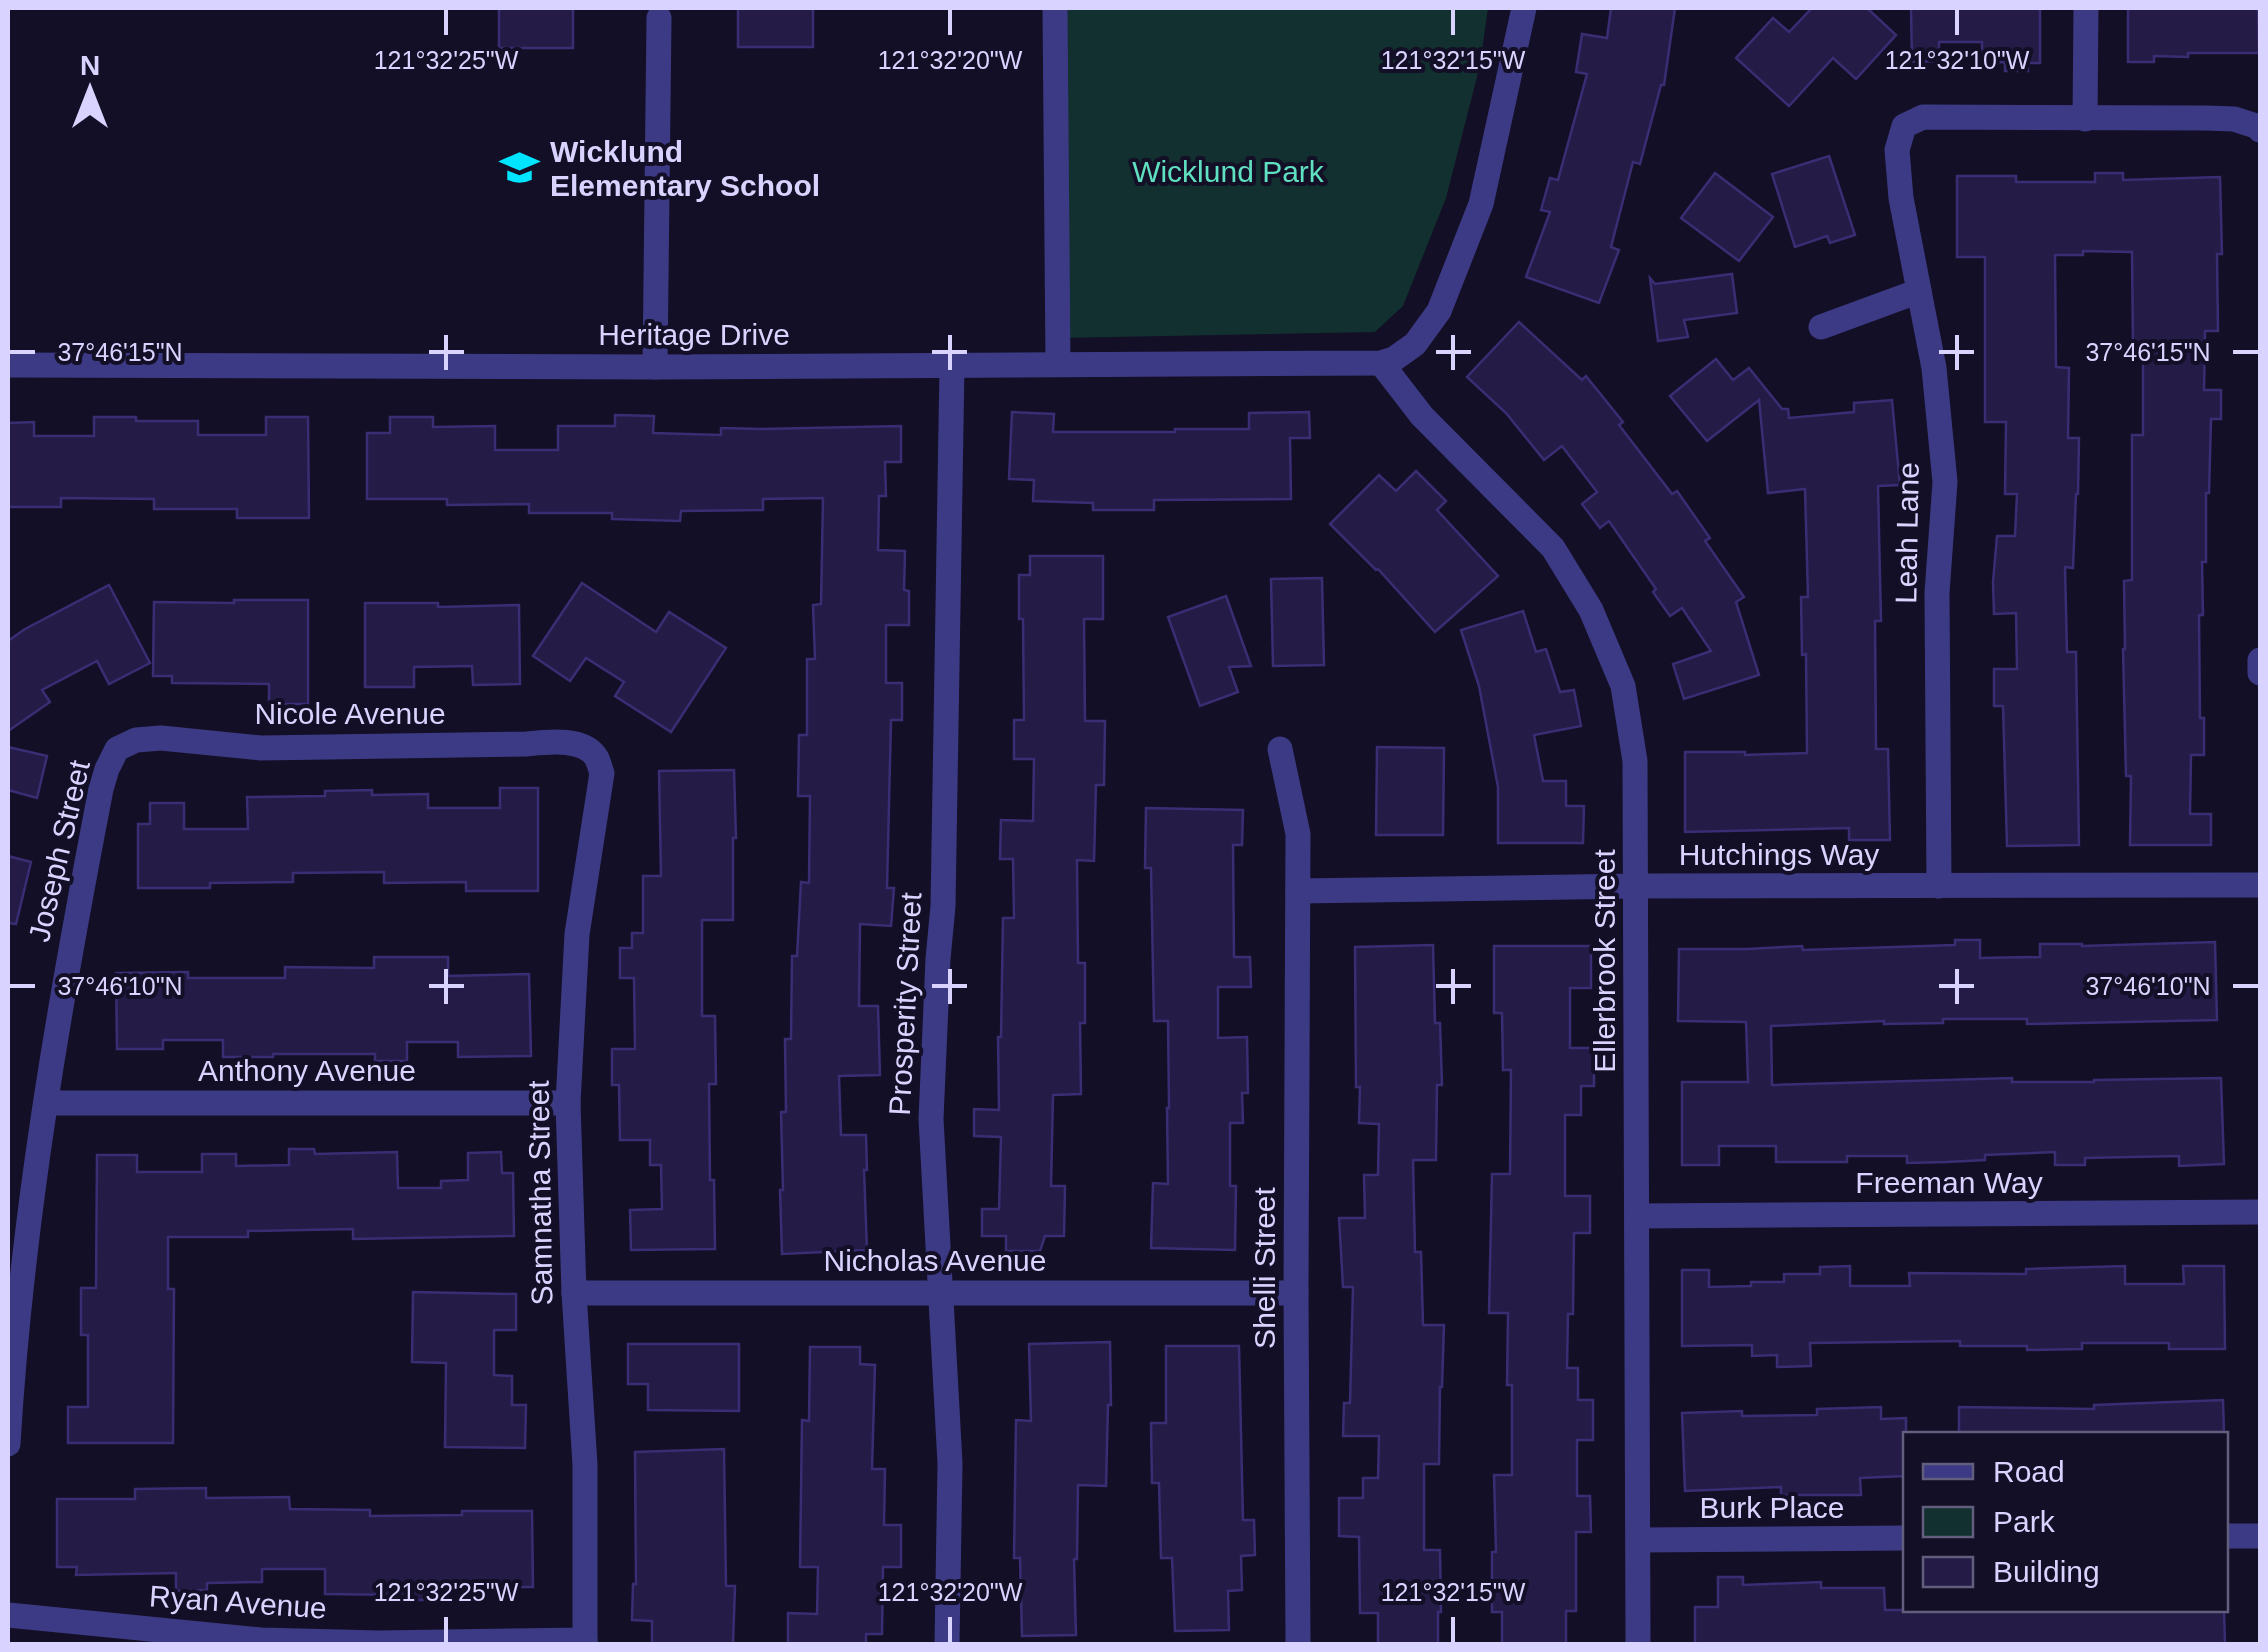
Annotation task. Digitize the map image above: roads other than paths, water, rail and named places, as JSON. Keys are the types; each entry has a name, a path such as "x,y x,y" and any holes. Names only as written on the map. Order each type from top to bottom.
{"street":[{"path":"1055,8 1058,364"},
{"path":"1381,363 1415,344 1439,310 1481,204 1524,8"},
{"path":"2086,8 2085,119 2234,119 2260,128"},
{"path":"655,367 658,18"},
{"name":"Leah Lane","path":"1939,886 1937,593 1945,482 1934,368 1898,176 1898,150 1904,126 1923,117 2085,119"},
{"path":"1820,327 1919,292"},
{"name":"Heritage Drive","path":"8,365 1381,363"},
{"name":"Ellerbrook Street","path":"1381,363 1422,416 1553,548 1592,610 1623,686 1634,761 1636,886 1638,1644"},
{"name":"Prosperity Street","path":"947,1644 950,1464 931,1118 943,906 952,366"},
{"path":"2260,660 2260,673"},
{"name":"Nicole Avenue","path":"117,749 136,740 161,738 261,748 556,741 586,747"},
{"name":"Samnatha Street","path":"585,1642 585,1465 568,1102 577,934 602,773 596,757 586,747"},
{"name":"Shelli Street","path":"1280,748 1298,834 1298,1644"},
{"name":"Joseph Street","path":"8,1444 10,1363 62,994 100,789 117,749"},
{"name":"Hutchings Way","path":"1298,891 2260,885"},
{"name":"Anthony Avenue","path":"46,1102 568,1102"},
{"name":"Freeman Way","path":"1637,1216 2260,1212"},
{"name":"Nicholas Avenue","path":"574,1292 1296,1294"},
{"path":"2228,1536 2260,1536"},
{"name":"Burk Place","path":"1639,1540 1903,1538"},
{"name":"Ryan Avenue","path":"8,1616 261,1640 585,1642"}],"place":[{"name":"Wicklund Elementary School","path":"520,168"}],"park label":[{"name":"Wicklund Park","path":"1228,171"}]}
